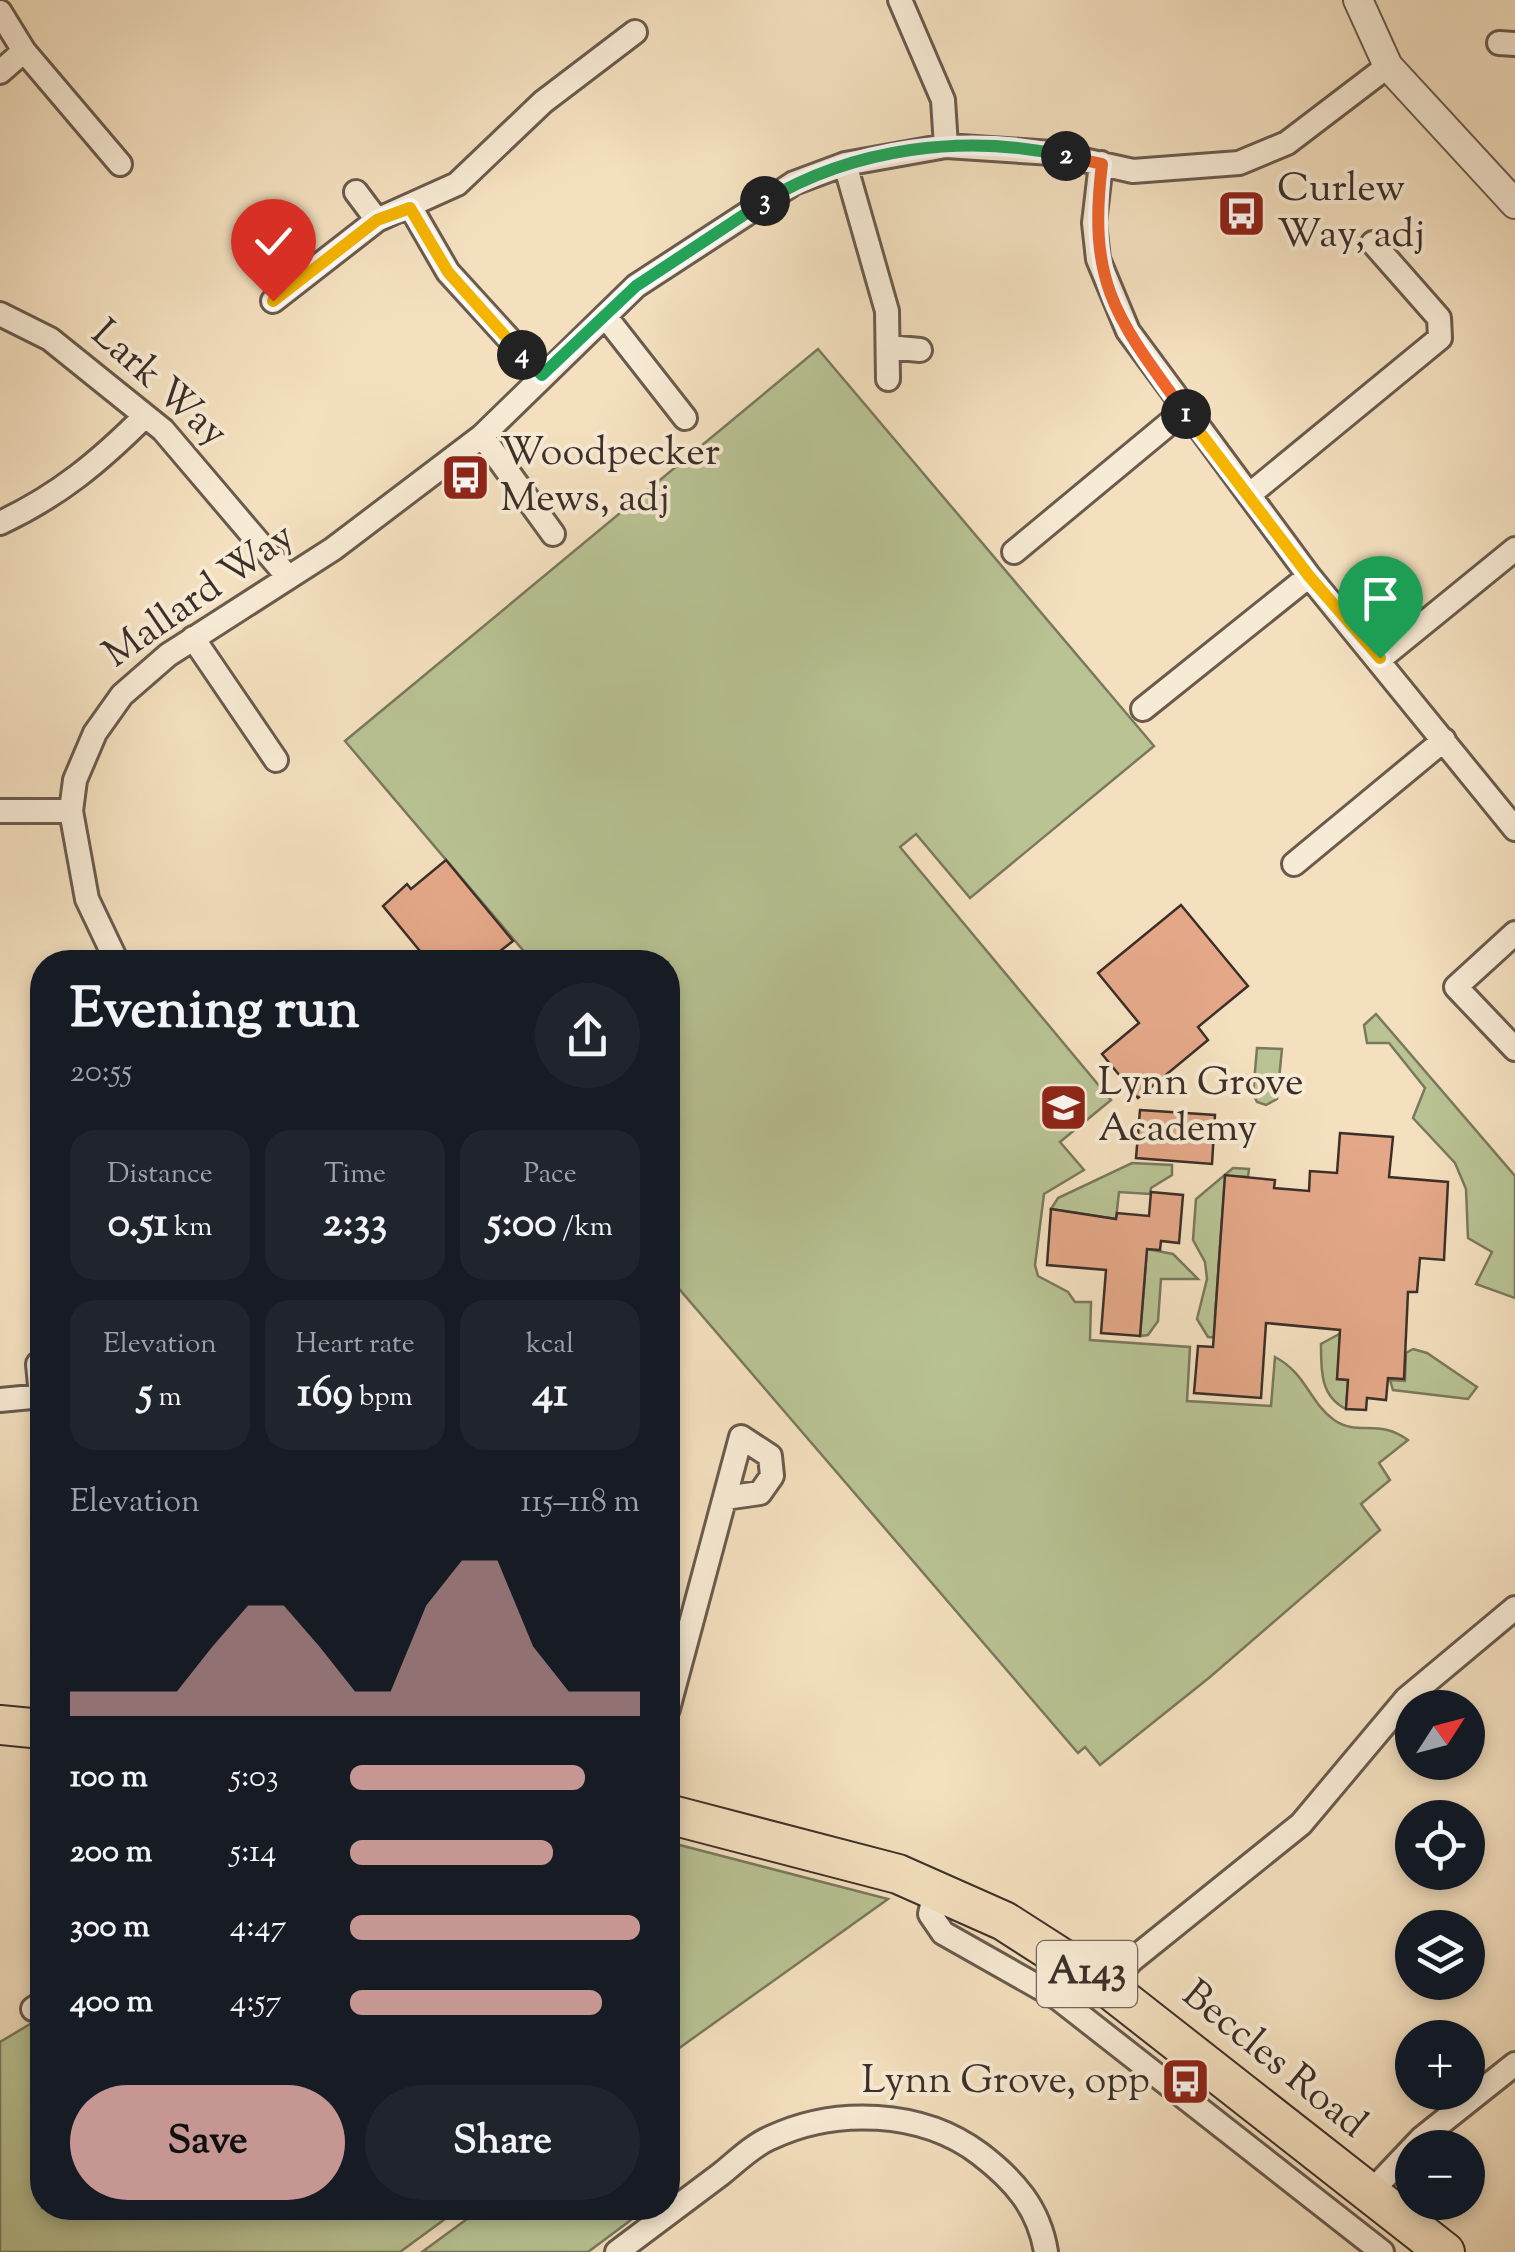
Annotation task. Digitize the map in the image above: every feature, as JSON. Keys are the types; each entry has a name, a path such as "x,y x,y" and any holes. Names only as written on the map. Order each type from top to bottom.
{"highway":[{"path":"0,1725 30,1728"},
{"name":"Beccles Road","path":"680,1817 898,1874 1004,1921 1107,1987 1444,2252"}],"street":[{"path":"900,0 944,100 946,146"},
{"path":"1358,0 1388,66 1515,204"},
{"path":"0,12 24,51 120,164"},
{"path":"273,301 377,220 457,184 543,102 635,32"},
{"path":"0,72 24,51"},
{"name":"Mallard Way","path":"111,950 87,899 70,811 75,780 95,733 122,695 194,638 288,578 482,436 636,286 794,183 845,164 946,146 1052,152 1133,170 1239,163 1287,144 1388,66"},
{"path":"845,164 887,312 888,379"},
{"path":"1102,164 1094,223 1106,284 1128,331 1309,576 1514,825"},
{"path":"356,192 377,220"},
{"path":"410,208 448,272 492,326 542,375"},
{"path":"1249,495 1440,338 1439,318 1373,243"},
{"name":"Lark Way","path":"0,314 50,339 145,416 196,465 288,578"},
{"path":"605,316 685,418"},
{"path":"888,347 920,350"},
{"path":"1014,552 1184,411"},
{"path":"0,524 48,501 91,470 145,416"},
{"path":"482,436 553,534"},
{"path":"1380,658 1515,550"},
{"path":"1143,708 1309,576"},
{"path":"194,638 276,760"},
{"path":"1294,864 1444,740"},
{"path":"0,811 70,811"},
{"path":"1515,933 1456,986 1515,1049"},
{"path":"0,1400 30,1397"},
{"path":"680,1665 725,1498"},
{"path":"1107,1987 1132,1960 1301,1824 1406,1699 1515,1608"},
{"name":"Beccles Road","path":"936,1888 930,1914 943,1933 1058,1998 1382,2252"},
{"path":"1368,2195 1422,2138 1515,2064"},
{"path":"680,2204 766,2139 822,2121 881,2118 931,2128 968,2145 992,2163 1017,2184 1031,2207 1046,2252"},
{"path":"617,2252 659,2220"}],"green space":[{"name":"Lynn Grove Academy","path":"818,349 1154,746 970,898 916,834 900,847 1111,1100 1060,1142 1084,1170 1044,1194 1035,1265 1038,1276 1068,1292 1075,1302 1091,1302 1090,1340 1190,1347 1187,1401 1271,1406 1275,1357 1294,1371 1334,1420 1352,1427 1387,1430 1408,1440 1379,1463 1390,1480 1361,1504 1380,1530 1210,1677 1100,1765 1085,1747 1078,1753 680,1290 680,950 523,950 345,741"},
{"path":"1376,1014 1515,1176 1515,1298 1476,1284 1492,1252 1468,1238 1466,1189 1455,1163 1413,1118 1425,1088 1389,1043 1367,1043 1364,1025"},
{"path":"1257,1048 1282,1049 1277,1099 1266,1105 1257,1102 1253,1094"},
{"path":"1132,1163 1172,1165 1172,1175 1151,1188 1150,1194 1119,1192 1116,1219 1051,1209 1058,1198"},
{"path":"1233,1168 1249,1169 1248,1177 1233,1176 1224,1192 1215,1317 1236,1320 1235,1339 1208,1337 1197,1319 1207,1279 1205,1262 1193,1240 1196,1199"},
{"path":"1147,1249 1173,1254 1198,1279 1161,1279 1158,1321 1148,1335 1140,1336"},
{"path":"1343,1332 1337,1379 1348,1380 1346,1409 1327,1390 1321,1363 1321,1344"},
{"path":"1413,1349 1427,1353 1477,1387 1468,1399 1393,1390 1390,1380 1405,1381 1406,1353"},
{"path":"680,1845 888,1899 680,2047"},
{"path":"30,2024 30,2220 444,2220 400,2252 0,2252 0,2042"},
{"path":"466,2220 631,2220 588,2252 422,2252"}],"building":[{"path":"446,860 513,941 501,950 419,950 383,906 407,884 411,889"},
{"path":"1181,905 1248,986 1198,1027 1208,1040 1138,1098 1102,1054 1139,1023 1098,973"},
{"path":"1140,1110 1215,1115 1212,1164 1136,1158"},
{"path":"1340,1133 1393,1137 1389,1177 1448,1182 1444,1260 1420,1258 1417,1292 1408,1292 1404,1379 1388,1378 1386,1400 1367,1398 1366,1410 1346,1409 1348,1380 1337,1379 1340,1330 1266,1323 1261,1398 1194,1393 1198,1346 1213,1347 1225,1175 1275,1180 1274,1188 1309,1191 1310,1171 1337,1173"},
{"path":"1151,1192 1183,1195 1179,1243 1161,1241 1160,1250 1147,1249 1140,1336 1101,1333 1106,1270 1047,1265 1051,1209 1116,1219 1117,1213 1149,1216"}],"place":[{"name":"Curlew Way, adj","path":"1242,213"},
{"name":"Woodpecker Mews, adj","path":"465,477"},
{"name":"Lynn Grove Academy","path":"1063,1107"},
{"name":"Lynn Grove, opp","path":"1185,2082"}],"route":[{"path":"273,301 377,220 410,208 448,272 492,326 542,375 636,286 794,183 845,164 915,148 946,146 1052,152 1102,164 1094,223 1098,258 1110,297 1128,331 1309,576 1380,658"}]}
